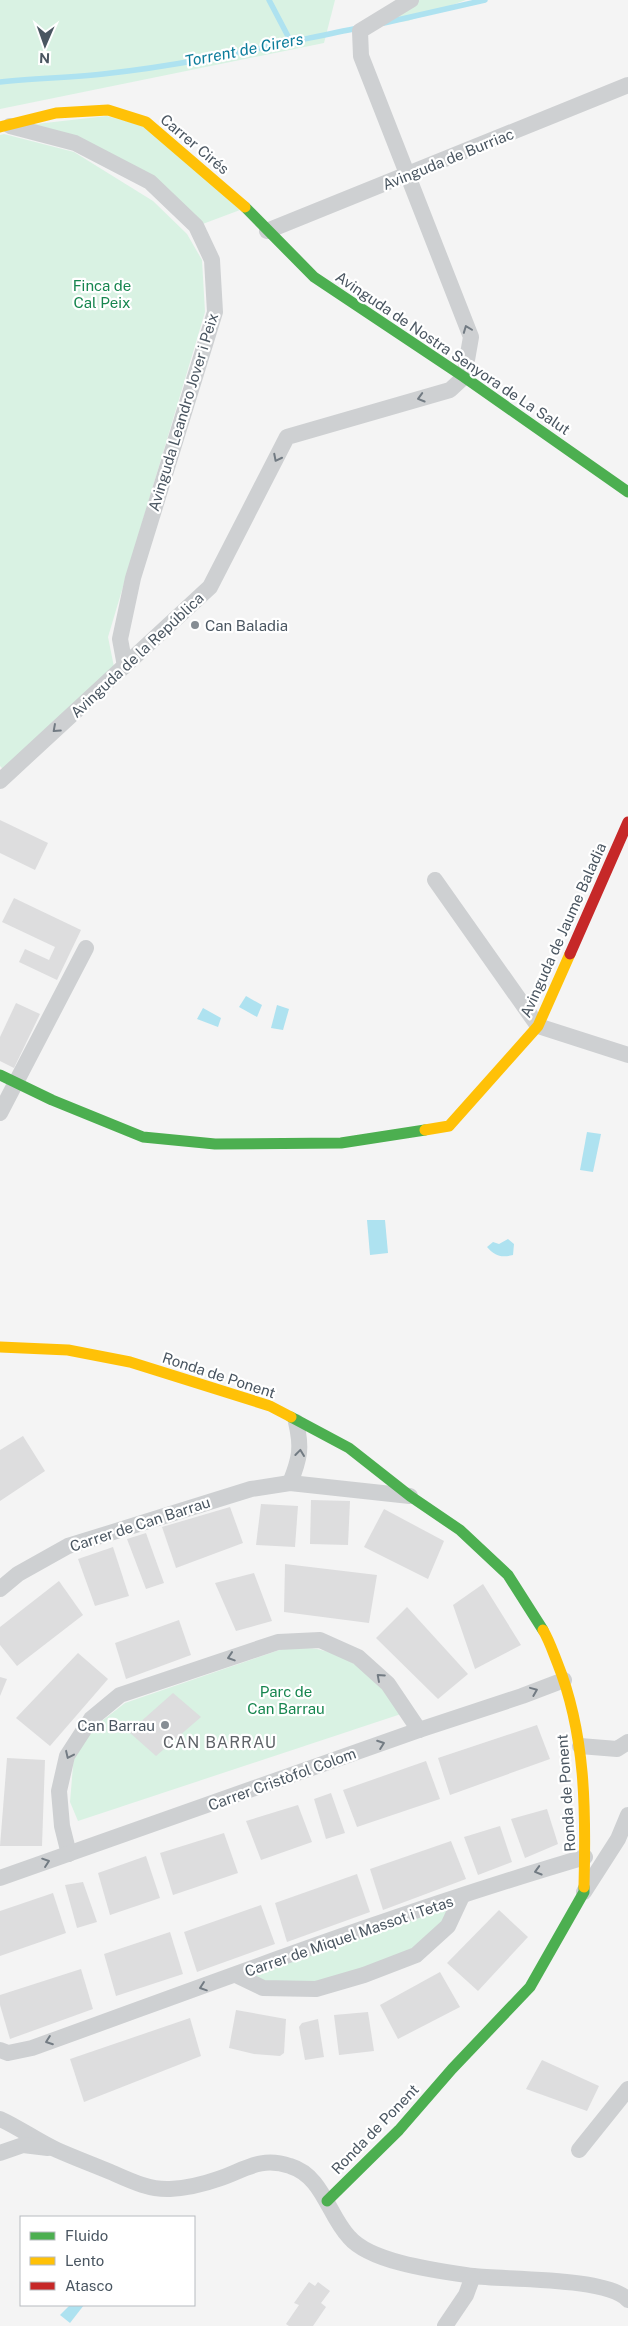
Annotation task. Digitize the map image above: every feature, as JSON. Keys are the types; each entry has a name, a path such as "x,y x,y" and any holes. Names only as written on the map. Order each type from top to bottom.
{"street":[{"path":"411,0 360,31 361,56 406,176 471,337 464,377"},
{"name":"Avinguda de Burriac","path":"267,231 628,85"},
{"name":"Carrer Cirés","path":"4,126 56,113 108,110 146,122 238,200 267,231"},
{"name":"Avinguda Leandro Jover i Peix","path":"4,126 75,143 150,182 196,226 212,260 214,312 133,578 120,639 125,666"},
{"name":"Avinguda de Nostra Senyora de La Salut","path":"267,231 314,277 464,377 628,492"},
{"name":"Avinguda de la República","path":"0,781 210,587 287,437 450,390 464,377"},
{"name":"Avinguda de Jaume Baladia","path":"0,1075 52,1100 143,1136 215,1144 341,1142 449,1126 538,1026 623,846 628,822"},
{"path":"435,880 538,1026 628,1055"},
{"path":"0,1113 86,948"},
{"name":"Ronda de Ponent","path":"0,1347 68,1350 130,1362 270,1406 296,1422 349,1448 410,1496 460,1530 508,1575 545,1633 564,1680 574,1711 580,1746 586,1824 584,1892 530,1987 452,2069 399,2130 327,2201"},
{"path":"290,1483 300,1458 301,1442 296,1422"},
{"name":"Carrer de Can Barrau","path":"0,1589 18,1574 68,1546 251,1489 290,1483 410,1496"},
{"path":"69,1854 62,1826 59,1790 67,1756 91,1719 120,1695 278,1642 320,1640 358,1657 388,1684 419,1730"},
{"name":"Carrer Cristòfol Colom","path":"0,1878 564,1680"},
{"path":"580,1746 617,1748 628,1742"},
{"path":"584,1892 618,1839 628,1815"},
{"name":"Carrer de Miquel Massot i Tetas","path":"0,2050 8,2053 32,2048 462,1896 585,1858"},
{"name":"Carrer de Miquel Massot i Tetas","path":"236,1975 263,1988 316,1989 364,1975 416,1955 448,1926 462,1896"},
{"path":"579,2150 628,2089"},
{"path":"0,2119 55,2149 144,2186 169,2189 218,2180 250,2165 266,2161 291,2166 309,2177 327,2201 349,2238 366,2252 386,2259 473,2276 580,2284 609,2289 628,2300"},
{"path":"0,2153 23,2145 55,2149"},
{"path":"445,2326 466,2295 473,2276"}],"green space":[{"path":"0,0 335,0 324,43 0,109"},
{"path":"416,0 466,0 408,21 382,24"},
{"path":"107,116 147,127 240,210 200,225 153,181 27,125"},
{"name":"Finca de Cal Peix","path":"4,134 74,152 153,201 187,234 202,260 205,312 108,637 114,667 3,769 0,766 0,135"},
{"name":"Parc de Can Barrau","path":"282,1649 316,1649 346,1659 377,1682 401,1714 78,1821 70,1802 74,1754 98,1724 125,1703"},
{"path":"458,1904 415,1953 315,1988 262,1985 241,1976"}],"water":[{"path":"246,996 262,1005 257,1017 239,1007"},
{"path":"277,1005 289,1009 283,1030 271,1028"},
{"path":"203,1008 221,1018 218,1027 197,1019"},
{"path":"587,1132 601,1134 593,1172 580,1170"},
{"path":"367,1220 385,1220 388,1253 370,1255"},
{"path":"508,1239 514,1244 513,1255 498,1256 487,1247 493,1242 499,1244"},
{"path":"69,2306 83,2306 70,2323 60,2315"}],"building":[{"path":"0,820 48,843 35,870 0,853"},
{"path":"14,898 81,930 57,980 19,962 25,949 49,960 55,947 2,922"},
{"path":"16,1003 40,1014 14,1068 0,1061 0,1037"},
{"path":"23,1436 45,1471 0,1501 0,1450"},
{"path":"311,1500 350,1501 348,1545 310,1544"},
{"path":"261,1504 298,1506 295,1547 256,1545"},
{"path":"230,1507 243,1543 176,1568 162,1527"},
{"path":"384,1509 444,1541 428,1579 364,1547"},
{"path":"146,1533 164,1583 146,1589 127,1539"},
{"path":"113,1547 129,1596 95,1606 78,1559"},
{"path":"285,1564 377,1575 369,1623 284,1612"},
{"path":"254,1573 272,1621 236,1631 215,1583"},
{"path":"59,1581 83,1615 17,1666 0,1645 0,1627"},
{"path":"483,1584 521,1645 475,1669 453,1605"},
{"path":"407,1607 468,1674 438,1699 376,1638"},
{"path":"179,1620 191,1655 126,1679 115,1643"},
{"path":"78,1653 108,1679 50,1746 16,1718"},
{"path":"0,1677 7,1679 0,1696"},
{"name":"Can Barrau","path":"173,1693 201,1717 156,1756 129,1732"},
{"path":"537,1725 550,1759 450,1795 438,1758"},
{"path":"7,1758 45,1760 42,1846 0,1846"},
{"path":"426,1761 440,1799 357,1827 343,1790"},
{"path":"331,1793 345,1833 326,1839 314,1799"},
{"path":"298,1805 312,1842 261,1860 246,1821"},
{"path":"547,1809 558,1844 525,1858 511,1819"},
{"path":"500,1826 512,1862 478,1875 464,1837"},
{"path":"224,1833 238,1873 173,1895 160,1853"},
{"path":"451,1841 466,1879 383,1910 370,1869"},
{"path":"146,1856 160,1898 110,1915 98,1873"},
{"path":"357,1874 370,1912 287,1942 275,1903"},
{"path":"83,1882 97,1922 77,1928 65,1885"},
{"path":"53,1893 66,1933 0,1956 0,1911"},
{"path":"261,1905 275,1944 197,1972 184,1932"},
{"path":"499,1910 528,1937 478,1991 447,1963"},
{"path":"170,1932 183,1974 116,1996 104,1954"},
{"path":"81,1969 93,2009 10,2039 0,2005 0,1995"},
{"path":"440,1972 460,2007 398,2039 380,2005"},
{"path":"236,2010 286,2019 284,2053 280,2056 254,2054 229,2048"},
{"path":"368,2012 374,2051 339,2055 334,2015"},
{"path":"190,2018 201,2056 84,2102 70,2059"},
{"path":"318,2019 324,2057 305,2060 299,2027 302,2023"},
{"path":"542,2060 599,2086 587,2111 526,2089"},
{"path":"309,2282 315,2286 318,2282 330,2291 321,2303 326,2307 313,2326 289,2326 286,2324 299,2305 294,2303"}],"waterway":[{"path":"269,0 290,40"},
{"name":"Torrent de Cirers","path":"384,23 485,0"},
{"name":"Torrent de Cirers","path":"0,82 135,70 231,54 358,28"}],"traffic: fast":[{"path":"245,207 314,277 464,377 628,492"},
{"path":"0,1075 52,1100 143,1137 215,1144 341,1143 425,1130"},
{"path":"291,1417 349,1448 410,1496 460,1530 508,1575 543,1630"},
{"path":"327,2201 399,2130 452,2069 530,1987 584,1892 584,1887"}],"traffic: slow":[{"path":"0,127 56,113 108,110 146,122 245,207"},
{"path":"425,1130 449,1126 538,1026 570,954"},
{"path":"0,1347 68,1350 130,1362 270,1406 291,1417"},
{"path":"543,1630 567,1689 579,1745 584,1801 584,1887"}],"traffic: jam":[{"path":"570,954 628,822"}],"place":[{"name":"Can Baladia","path":"195,625"},
{"name":"Can Barrau","path":"165,1725"}],"district":[{"name":"CAN BARRAU","path":"220,1742"}]}
